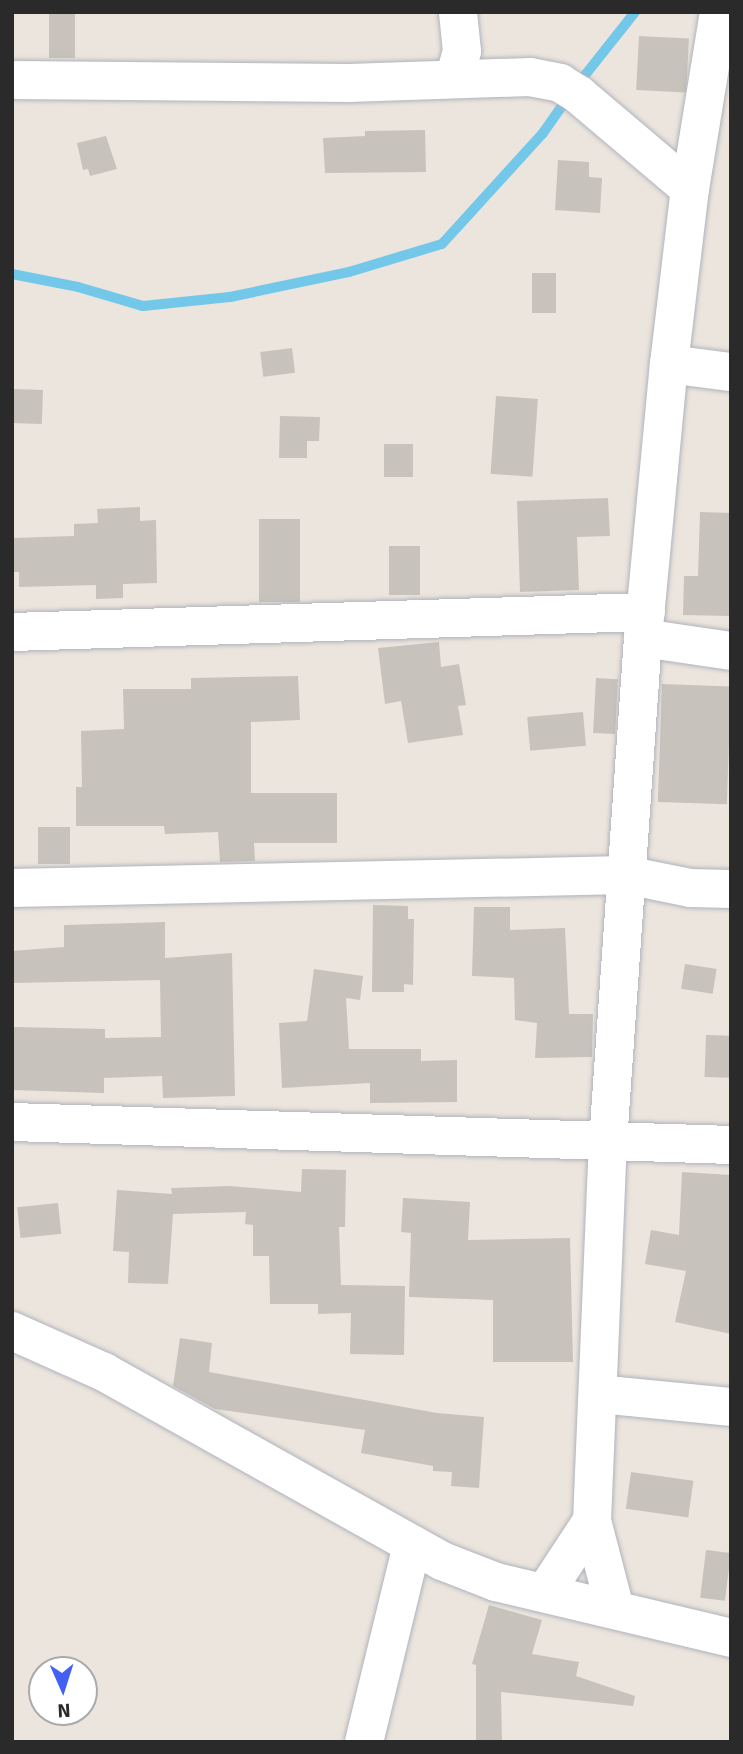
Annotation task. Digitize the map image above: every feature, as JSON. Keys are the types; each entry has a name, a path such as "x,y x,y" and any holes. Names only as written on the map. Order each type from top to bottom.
{"street":[{"path":"458,12 458,65"},
{"path":"615,1609 592,1521 608,1142 645,625 669,364 690,189 719,103 719,12"},
{"path":"12,80 458,65 492,78 530,77 570,89 690,189"},
{"path":"669,364 731,372"},
{"path":"12,632 645,625 731,651"},
{"path":"12,888 626,876 690,888 731,889"},
{"path":"12,1122 731,1144"},
{"path":"12,1331 104,1372 412,1545 496,1582 545,1591 731,1638"},
{"path":"598,1394 731,1407"},
{"path":"545,1591 592,1521"},
{"path":"364,1742 412,1545"}],"building":[{"path":"49,12 75,12 75,58 49,58"},
{"path":"639,36 689,39 686,93 636,90"},
{"path":"425,130 426,172 325,173 323,138 365,136 365,131"},
{"path":"106,136 117,169 90,176 88,169 83,170 77,143"},
{"path":"558,160 589,162 589,177 602,178 600,213 555,210"},
{"path":"532,273 556,273 556,313 532,313"},
{"path":"292,348 295,373 263,377 260,352"},
{"path":"12,389 43,390 42,424 12,423"},
{"path":"496,396 538,399 532,477 491,474"},
{"path":"280,416 320,417 319,441 307,441 307,458 279,458"},
{"path":"384,444 413,444 413,477 384,477"},
{"path":"608,498 610,536 577,537 579,590 520,592 517,501"},
{"path":"140,507 140,521 156,520 157,583 123,584 123,598 96,599 96,585 19,587 19,572 12,572 12,538 74,536 74,524 98,523 97,509"},
{"path":"700,512 731,513 731,616 683,615 684,576 698,576"},
{"path":"259,519 300,519 300,602 259,602"},
{"path":"389,546 420,546 420,595 389,595"},
{"path":"439,642 441,667 459,664 466,705 458,706 463,735 408,743 401,701 385,704 378,648"},
{"path":"298,676 300,720 251,722 251,793 337,793 337,843 254,843 255,861 220,862 218,832 165,834 164,826 76,826 76,787 82,787 81,731 124,729 123,689 191,689 191,678"},
{"path":"596,678 618,679 615,734 593,733"},
{"path":"662,684 731,686 727,804 658,802"},
{"path":"583,712 586,746 530,751 527,717"},
{"path":"38,827 70,827 70,864 38,864"},
{"path":"373,905 408,906 408,919 414,919 413,985 404,984 404,992 372,992"},
{"path":"474,907 510,907 510,930 565,928 569,1014 593,1014 592,1057 535,1058 537,1023 515,1020 514,978 472,976"},
{"path":"165,922 165,958 232,953 235,1096 163,1098 162,1076 104,1078 104,1093 12,1090 14,1027 105,1029 105,1038 161,1037 160,980 12,983 12,951 64,947 64,925"},
{"path":"685,964 717,969 713,994 681,989"},
{"path":"314,969 363,976 360,1000 346,998 349,1049 421,1049 421,1061 457,1060 457,1102 370,1103 370,1083 282,1088 279,1023 307,1021"},
{"path":"706,1035 731,1036 730,1078 705,1077"},
{"path":"302,1169 346,1170 345,1227 339,1227 341,1285 405,1286 404,1355 350,1354 351,1313 318,1314 318,1304 270,1304 269,1256 253,1256 253,1225 245,1224 246,1212 173,1214 168,1284 128,1283 129,1252 113,1251 117,1190 172,1194 171,1188 230,1186 301,1192"},
{"path":"682,1172 731,1175 731,1334 675,1322 686,1271 645,1264 651,1230 679,1235"},
{"path":"403,1198 470,1202 468,1240 570,1238 573,1362 493,1362 493,1300 409,1297 411,1233 401,1232"},
{"path":"58,1203 61,1234 20,1238 17,1207"},
{"path":"180,1338 212,1343 209,1372 437,1413 484,1417 479,1488 451,1486 452,1472 433,1471 433,1466 361,1453 365,1430 215,1409 173,1386"},
{"path":"631,1472 693,1481 688,1517 626,1509"},
{"path":"706,1550 731,1553 725,1601 700,1598"},
{"path":"489,1605 542,1620 532,1654 579,1662 576,1676 635,1696 633,1706 501,1692 502,1742 476,1742 476,1665 472,1664"}],"waterway":[{"path":"578,84 635,12"},
{"path":"12,274 78,287 143,306 230,297 349,272 442,244 543,133 569,96"}]}
